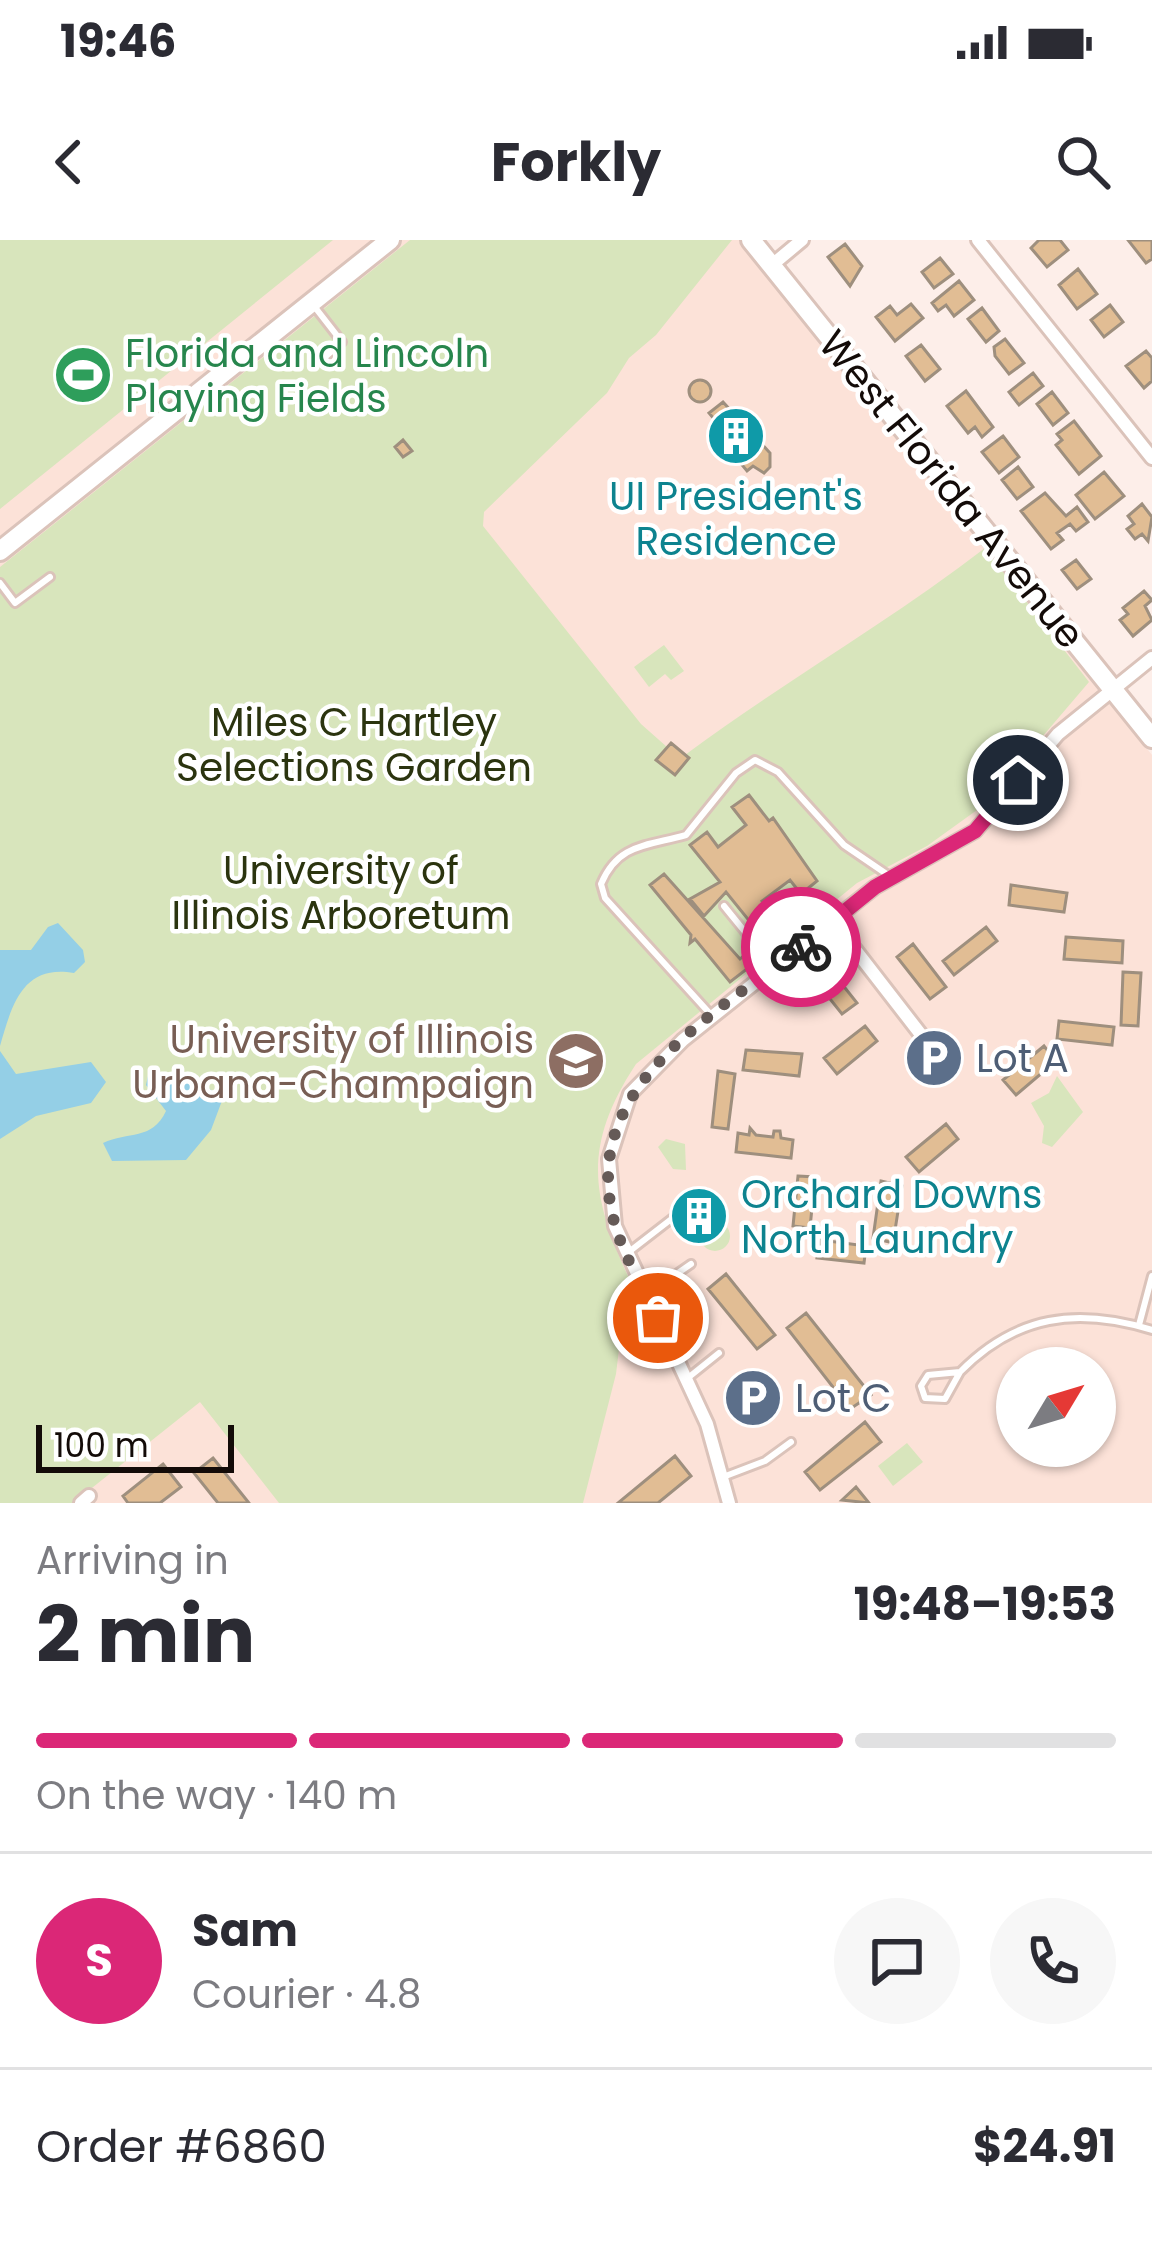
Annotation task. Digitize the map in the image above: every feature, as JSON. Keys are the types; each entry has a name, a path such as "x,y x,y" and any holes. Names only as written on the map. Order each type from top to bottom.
{"main road":[{"path":"0,551 391,240"},
{"name":"West Florida Avenue","path":"751,240 1152,738"}],"street":[{"path":"772,265 802,240"},
{"path":"978,240 1152,458"},
{"path":"729,1503 688,1378 615,1226 608,1179 621,1112 638,1082 712,1017 891,877 975,831 1058,734 1152,658"},
{"path":"833,921 946,1067"}],"lane":[{"path":"311,303 342,342 325,357"},
{"path":"0,584 15,603 50,577"},
{"path":"712,1017 605,898 601,884 623,852 637,844 686,835 736,773 755,760 778,772 844,845 891,877"},
{"path":"724,906 774,968"},
{"path":"627,1253 706,1193"},
{"path":"647,1294 691,1264"},
{"path":"1139,1326 1152,1276"},
{"path":"960,1372 928,1375 921,1386 925,1398 945,1400 960,1372 1002,1335 1049,1318 1089,1316 1152,1330"},
{"path":"688,1378 719,1353"},
{"path":"723,1478 764,1461 791,1442"}],"shaded area":[{"name":"University of Illinois Urbana-Champaign","path":"0,240 741,240 1152,755 1152,1503 0,1503"}],"green space":[{"name":"Florida and Lincoln Playing Fields","path":"0,240 333,240 0,509"},
{"name":"University of Illinois Arboretum","path":"410,240 732,240 656,335 629,358 607,393 484,512 483,526 641,724 667,747 657,761 674,775 688,759 685,755 985,548 1089,682 984,805 927,846 857,883 636,1064 616,1098 598,1159 605,1215 643,1309 622,1324 616,1374 583,1503 279,1503 200,1402 73,1503 0,1503 0,567"},
{"path":"664,645 684,671 671,680 665,674 649,687 634,667"},
{"path":"1057,1076 1083,1112 1052,1147 1042,1143 1044,1126 1031,1103 1049,1093"},
{"path":"666,1139 685,1144 686,1170 673,1169 658,1147"},
{"path":"715,1221 726,1225 730,1236 726,1247 715,1251 704,1247 700,1236 704,1225"},
{"path":"907,1443 923,1462 893,1486 878,1466"}],"water":[{"path":"58,923 83,950 85,962 74,973 57,972 31,981 15,1002 0,1046 0,950 31,950 48,927"},
{"path":"0,1051 16,1074 91,1062 106,1082 91,1103 36,1116 0,1139"},
{"path":"162,1074 199,1082 223,1098 211,1130 186,1160 112,1161 103,1143 147,1131 166,1111 146,1085 148,1076"}],"building":[{"path":"1039,240 1060,240 1068,250 1047,267 1031,248"},
{"path":"1128,240 1152,240 1152,259 1146,263"},
{"path":"845,244 862,266 850,286 828,257"},
{"path":"940,258 953,274 934,288 922,272"},
{"path":"1078,269 1097,294 1077,309 1059,285"},
{"path":"959,281 974,300 954,316 946,305 938,311 932,303"},
{"path":"911,304 923,318 895,341 876,317 890,306 897,315"},
{"path":"1110,305 1123,322 1104,337 1091,320"},
{"path":"982,308 999,331 986,342 968,319"},
{"path":"1005,339 1024,363 1009,374 995,356 994,347"},
{"path":"921,345 940,369 925,381 906,356"},
{"path":"1146,351 1152,358 1152,381 1144,388 1126,366"},
{"path":"1033,373 1043,386 1019,405 1009,392"},
{"path":"700,380 711,391 700,402 689,391"},
{"path":"966,391 993,427 982,437 975,427 968,433 947,406"},
{"path":"1052,392 1068,413 1053,425 1037,404"},
{"name":"UI President's Residence","path":"723,402 770,453 770,467 764,473 753,466 747,471 714,431 720,426 709,413"},
{"path":"1074,421 1101,456 1079,474 1056,445 1062,440 1057,434"},
{"path":"1003,436 1019,457 999,473 982,452"},
{"path":"403,440 412,451 403,457 395,447"},
{"path":"1018,467 1033,487 1017,499 1002,480"},
{"path":"1104,472 1124,496 1095,519 1076,495"},
{"path":"1045,493 1066,516 1077,507 1088,522 1076,531 1070,524 1057,533 1063,540 1051,549 1021,511"},
{"path":"1142,504 1152,517 1148,541 1142,534 1135,539 1127,529 1134,524 1128,516"},
{"path":"1076,560 1091,579 1077,589 1062,570"},
{"path":"1144,591 1152,600 1145,606 1152,620 1133,636 1120,620 1128,614 1123,608"},
{"path":"671,743 689,758 675,775 656,760"},
{"path":"749,795 769,821 773,818 817,881 801,894 790,880 762,901 772,914 755,928 726,892 704,916 690,899 720,882 690,845 707,832 718,847 746,825 732,807"},
{"path":"664,874 740,959 749,951 756,962 730,982 695,939 690,943 691,935 650,885"},
{"path":"1011,885 1067,893 1064,912 1009,905"},
{"path":"986,927 997,941 954,975 943,961"},
{"path":"1066,937 1123,941 1122,963 1064,959"},
{"path":"913,944 946,987 930,999 897,957"},
{"path":"826,964 857,1003 842,1014 811,975"},
{"path":"1123,972 1141,973 1138,1026 1121,1025"},
{"path":"1059,1021 1114,1027 1112,1045 1057,1039"},
{"path":"865,1026 877,1041 837,1074 824,1058"},
{"path":"1044,1046 1056,1061 1016,1095 1003,1080"},
{"path":"746,1050 802,1054 799,1076 743,1070"},
{"path":"718,1071 735,1074 728,1129 712,1127"},
{"path":"946,1124 958,1139 919,1172 906,1157"},
{"path":"750,1128 756,1135 773,1137 774,1131 780,1131 781,1138 793,1140 791,1158 736,1152 738,1133 749,1135"},
{"path":"798,1176 815,1177 810,1228 793,1226"},
{"path":"881,1181 902,1186 893,1243 873,1238"},
{"name":"Orchard Downs North Laundry","path":"706,1202 715,1212 692,1231 683,1220"},
{"path":"821,1240 866,1246 864,1263 817,1258"},
{"path":"726,1274 775,1335 757,1349 708,1289"},
{"path":"806,1313 871,1395 850,1409 787,1328"},
{"path":"865,1422 881,1442 820,1490 805,1472"},
{"path":"675,1456 691,1476 658,1503 618,1503"},
{"path":"213,1458 249,1503 218,1503 194,1473"},
{"path":"163,1464 181,1487 160,1503 128,1503 123,1496"},
{"path":"856,1487 869,1503 842,1500"}],"way so far":[{"path":"658,1318 621,1241 610,1202 609,1160 621,1112 653,1066 801,947"}],"place":[{"name":"Florida and Lincoln Playing Fields","path":"83,375"},
{"name":"UI President's Residence","path":"736,436"},
{"name":"Lot A","path":"934,1058"},
{"name":"University of Illinois Urbana-Champaign","path":"576,1061"},
{"name":"Orchard Downs North Laundry","path":"699,1216"},
{"name":"Lot C","path":"753,1398"}],"route":[{"path":"801,947 875,887 975,831 1018,780"}],"park label":[{"name":"Miles C Hartley Selections Garden","path":"354,744"}]}
